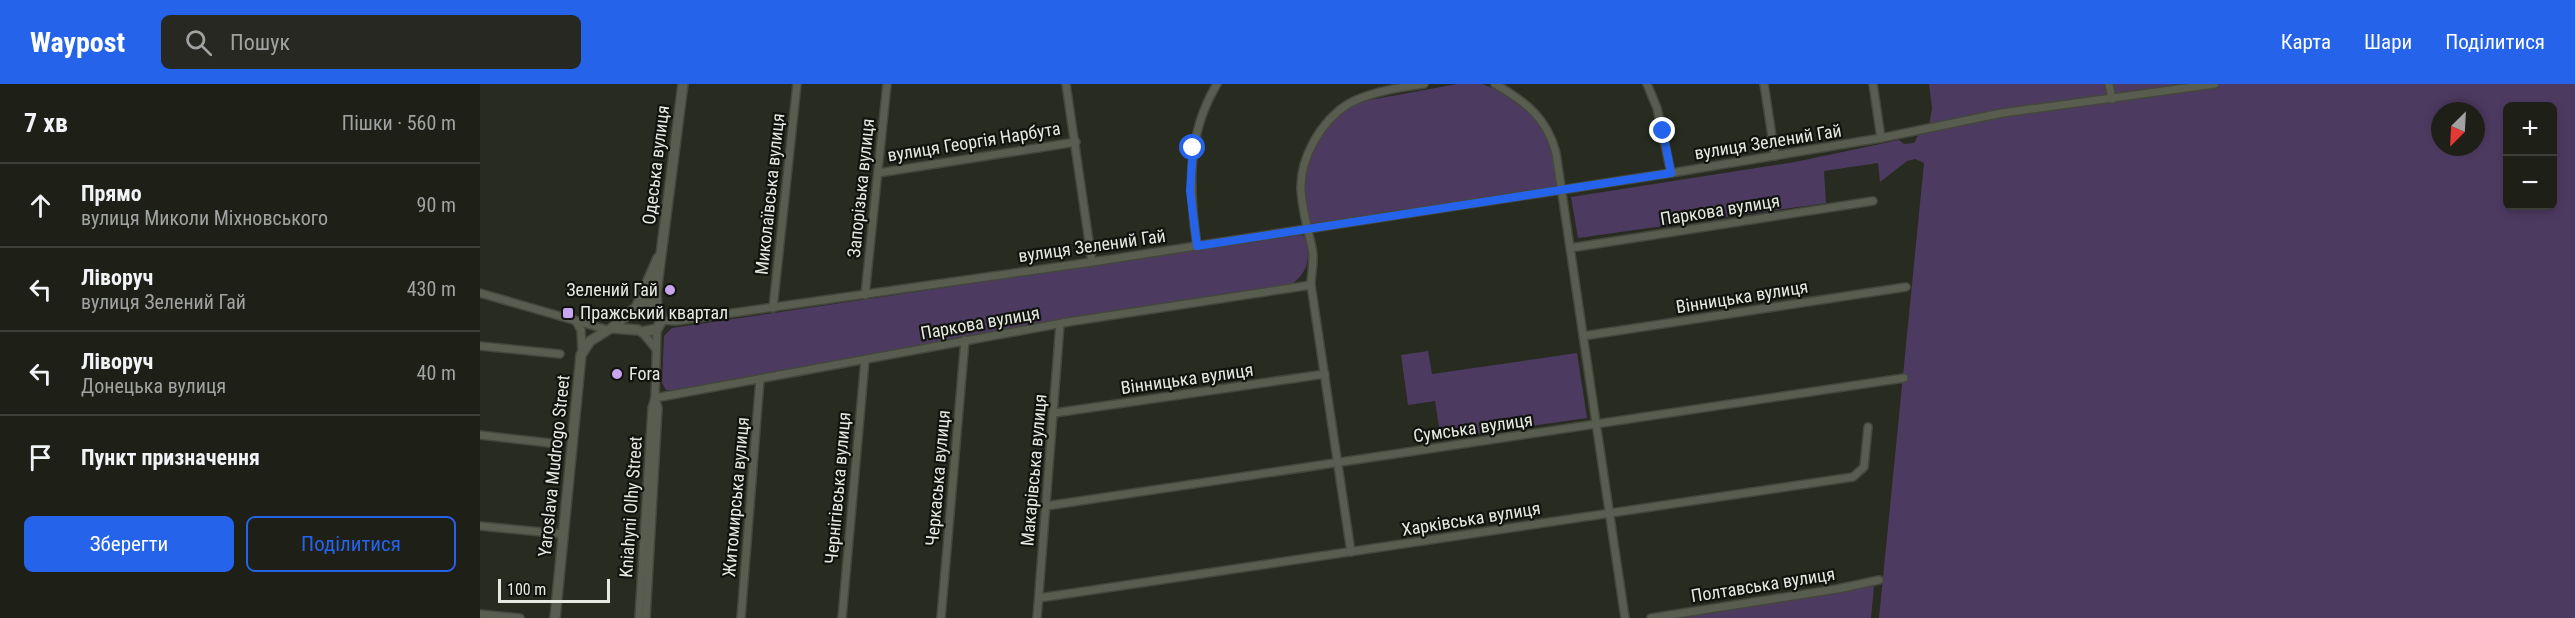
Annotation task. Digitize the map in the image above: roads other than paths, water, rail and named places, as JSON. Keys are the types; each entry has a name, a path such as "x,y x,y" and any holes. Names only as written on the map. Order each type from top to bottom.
{"main road":[{"name":"Одеська вулиця","path":"657,307 656,293 683,84"},
{"name":"Одеська вулиця","path":"634,309 662,251"},
{"path":"645,303 657,307 662,320 657,329 640,331 612,328 634,309 645,303"},
{"path":"634,309 632,321 640,331"},
{"name":"Yaroslava Mudrogo Street","path":"555,618 581,355 590,340 608,330"}],"street":[{"name":"Миколаївська вулиця","path":"773,308 797,84"},
{"name":"Запорізька вулиця","path":"865,295 887,84"},
{"name":"вулиця Георгія Нарбута","path":"1066,84 1092,262"},
{"path":"1197,246 1190,191 1193,148 1203,110 1217,84"},
{"path":"1351,552 1311,285 1313,256 1306,228 1301,190 1304,163 1329,122 1348,105 1410,85 1424,84"},
{"path":"1496,84 1529,108 1549,129 1556,153 1625,618"},
{"path":"1647,84 1663,131 1671,173"},
{"path":"1764,84 1775,156"},
{"path":"1873,84 1881,138"},
{"path":"2109,84 2112,99"},
{"name":"вулиця Зелений Гай","path":"662,320 676,321 773,308 1092,262 1775,156 1881,138 2002,113 2215,84"},
{"name":"вулиця Георгія Нарбута","path":"878,173 1076,142"},
{"name":"Паркова вулиця","path":"1570,248 1873,201"},
{"name":"Паркова вулиця","path":"655,398 965,340 1311,285"},
{"name":"Вінницька вулиця","path":"1583,336 1906,287"},
{"path":"480,293 608,330"},
{"path":"575,320 581,330 581,355"},
{"name":"Макарівська вулиця","path":"1037,618 1060,324"},
{"name":"Kniahyni Olhy Street","path":"639,618 652,408 655,398 657,329"},
{"path":"640,331 657,351"},
{"name":"Черкаська вулиця","path":"941,618 965,340"},
{"path":"480,346 560,354"},
{"name":"Чернігівська вулиця","path":"842,618 865,360"},
{"name":"Вінницька вулиця","path":"1054,413 1325,374"},
{"name":"Сумська вулиця","path":"1046,506 1904,378"},
{"name":"Житомирська вулиця","path":"741,618 760,379"},
{"name":"Kniahyni Olhy Street","path":"646,618 658,408 655,398"},
{"name":"Харківська вулиця","path":"1039,598 1853,477 1863,467 1868,427"},
{"path":"480,435 550,442"},
{"path":"480,526 564,534"},
{"name":"Полтавська вулиця","path":"1651,618 1837,590 1880,580"},
{"path":"480,614 520,618"}],"place":[{"name":"Зелений Гай","path":"670,290"},
{"name":"Пражський квартал","path":"568,313"},
{"name":"Fora","path":"617,374"}]}
